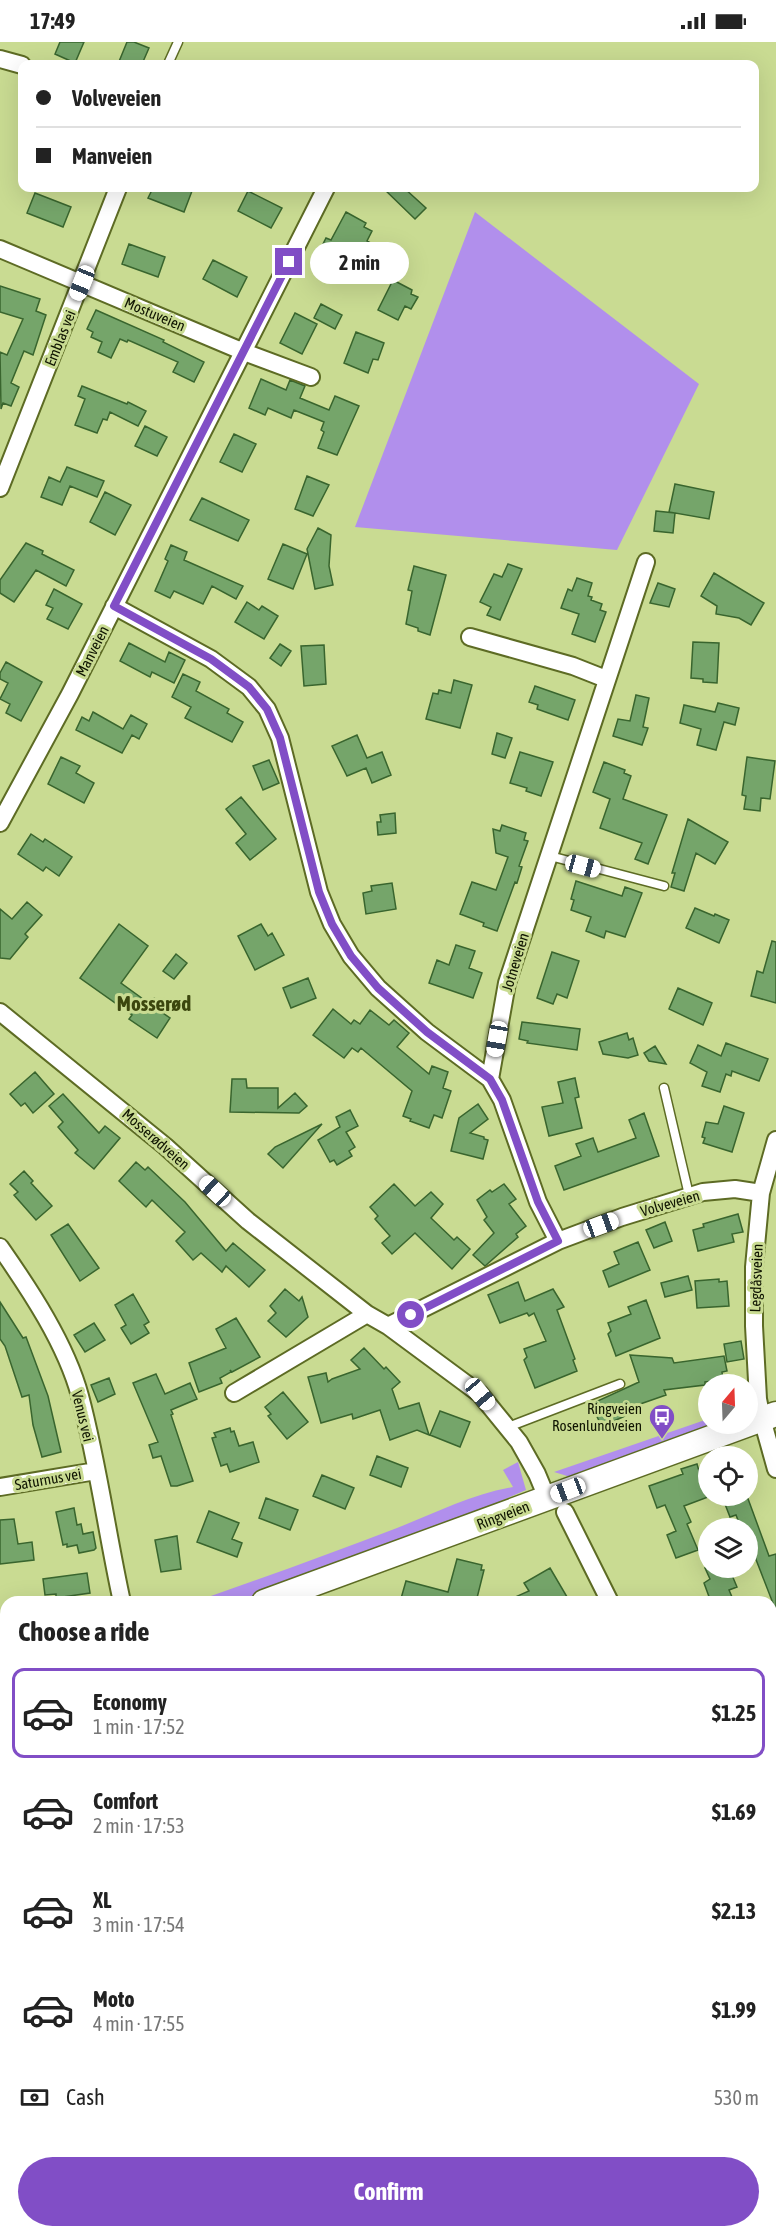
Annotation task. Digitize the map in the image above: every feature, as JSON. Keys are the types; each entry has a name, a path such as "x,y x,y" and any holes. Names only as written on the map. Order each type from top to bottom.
{"main road":[{"name":"Ringveien","path":"282,1596 556,1505 769,1416"}],"street":[{"path":"0,59 18,64"},
{"name":"Emblas vei","path":"0,488 116,192"},
{"name":"Manveien","path":"0,823 70,694 324,192"},
{"name":"Mostuveien","path":"0,249 244,352 311,377"},
{"name":"Jotneveien","path":"490,1079 507,982 646,562"},
{"path":"114,606 211,659 249,687 267,709 280,738 319,892 332,924 351,956 378,988 427,1032 490,1079 502,1100 538,1202 558,1241"},
{"path":"470,637 573,666 606,679"},
{"name":"Mosserødveien","path":"0,1012 165,1146 248,1221 367,1314 388,1326 480,1394 508,1427 556,1505 607,1596"},
{"name":"Legdåsveien","path":"776,1140 761,1193 754,1268 758,1399 769,1416 776,1469"},
{"name":"Volveveien","path":"388,1326 558,1241 689,1195 735,1189 761,1193"},
{"name":"Venus vei","path":"0,1247 16,1269 60,1346 80,1394 121,1596"},
{"path":"234,1393 367,1314"},
{"name":"Saturnus vei","path":"0,1487 96,1471"}],"lane":[{"path":"170,60 178,42"},
{"path":"550,856 664,886"},
{"path":"664,1088 689,1195"},
{"path":"508,1427 620,1384"}],"shaded area":[{"path":"475,212 699,384 617,550 355,527"},
{"path":"698,1422 698,1432 574,1478 554,1472"},
{"path":"518,1462 526,1490 280,1596 211,1596 347,1547 468,1499 513,1487 503,1470"}],"building":[{"path":"60,42 84,42 76,60 68,60 55,54"},
{"path":"127,42 134,42 149,48 144,60 120,60"},
{"path":"151,192 192,192 184,212 148,198"},
{"path":"248,192 282,208 271,228 238,211"},
{"path":"387,192 408,192 426,208 415,219"},
{"path":"35,193 71,207 63,227 27,213"},
{"path":"346,212 366,223 364,227 372,231 367,241 393,256 385,270 367,259 357,279 316,258 326,238 331,240"},
{"path":"129,244 165,257 158,277 122,264"},
{"path":"213,260 247,277 237,297 203,279"},
{"path":"393,280 412,290 411,294 418,297 411,309 405,306 398,320 378,310"},
{"path":"0,286 40,299 36,311 46,315 33,355 24,351 11,383 19,387 11,406 3,403 1,409 0,352 7,355 23,319 0,312"},
{"path":"321,304 342,315 335,329 314,318"},
{"path":"96,310 164,340 163,342 204,362 194,382 173,372 178,362 128,340 127,342 120,339 111,358 98,352 102,342 91,337 93,332 87,329"},
{"path":"295,313 317,324 302,354 280,343"},
{"path":"356,332 384,343 378,360 373,359 368,373 344,363"},
{"path":"261,379 286,390 290,380 305,386 300,398 329,410 335,396 359,406 337,455 318,448 324,432 321,430 324,422 294,410 291,418 268,408 265,415 249,408"},
{"path":"82,386 127,404 128,402 146,411 138,426 110,412 107,420 103,419 97,433 75,425 85,399 78,396"},
{"path":"145,426 167,437 157,456 135,446"},
{"path":"234,434 256,444 242,472 220,462"},
{"path":"67,467 104,481 97,497 70,486 62,505 41,497 49,477 60,482"},
{"path":"307,476 329,485 313,516 295,509"},
{"path":"675,484 714,492 709,519 669,512"},
{"path":"105,492 131,505 115,535 90,522"},
{"path":"202,498 249,520 238,541 190,520"},
{"path":"656,511 675,513 673,533 654,531"},
{"path":"318,528 331,535 329,566 333,585 315,589 307,549"},
{"path":"26,543 74,570 66,586 36,570 14,602 0,593 0,580"},
{"path":"283,544 307,554 293,589 268,579"},
{"path":"171,545 187,552 184,560 243,586 236,599 212,586 203,604 174,591 170,598 155,591 168,561 165,559"},
{"path":"508,564 522,569 500,620 487,615 491,607 480,602 494,574 502,577"},
{"path":"414,566 446,575 430,635 406,624 412,591 408,590"},
{"path":"714,573 764,603 751,625 739,618 716,614 717,606 701,596"},
{"path":"577,578 592,583 588,596 592,597 591,600 602,604 600,610 606,612 595,642 572,634 579,614 561,608 568,589 572,591"},
{"path":"658,583 675,589 669,607 650,603"},
{"path":"54,589 82,604 68,629 47,619 53,608 46,605"},
{"path":"247,602 259,610 262,606 278,616 264,639 235,622"},
{"path":"693,642 719,643 717,683 691,678"},
{"path":"129,643 165,662 169,652 185,660 174,683 152,672 150,677 120,661"},
{"path":"280,644 291,651 281,666 270,658"},
{"path":"324,645 326,684 304,686 301,646"},
{"path":"6,662 42,682 21,721 6,713 10,704 0,699 8,683 0,679 0,673"},
{"path":"183,674 200,682 196,691 229,709 227,713 243,722 232,742 185,718 191,707 172,697"},
{"path":"454,680 472,685 460,728 426,719 433,693 438,694 439,690 451,693"},
{"path":"535,686 575,700 568,720 537,709 538,705 529,702"},
{"path":"636,695 649,698 643,727 648,728 642,745 613,736 618,719 630,721"},
{"path":"718,703 739,708 735,725 724,722 716,750 697,745 701,729 680,723 684,705 715,712"},
{"path":"93,712 123,729 131,715 147,724 139,739 132,735 122,753 76,730 82,717 89,721"},
{"path":"497,733 512,738 505,758 492,754"},
{"path":"357,735 367,758 382,752 391,775 372,783 366,768 347,776 332,746"},
{"path":"520,752 553,762 541,796 526,791 527,788 510,783"},
{"path":"61,757 80,766 76,773 94,783 84,803 48,784"},
{"path":"747,757 775,761 770,799 761,798 760,811 744,809 746,796 742,795"},
{"path":"269,760 279,783 263,790 253,766"},
{"path":"604,762 625,770 624,773 631,776 623,799 667,815 648,864 635,859 642,843 600,828 610,799 593,792"},
{"path":"241,797 276,839 250,860 236,843 246,834 226,809"},
{"path":"395,813 396,833 378,835 377,822 381,822 380,815"},
{"path":"688,819 728,842 715,864 696,853 684,891 671,887 675,873 672,873"},
{"path":"502,825 526,833 524,840 528,841 519,866 522,867 517,883 515,882 497,931 483,926 484,923 460,914 472,882 496,890 508,857 496,853 493,829 500,831"},
{"path":"31,834 43,842 45,839 72,857 59,876 46,867 43,871 18,854"},
{"path":"576,881 622,896 625,887 642,893 625,937 606,931 604,938 586,931 591,917 571,910 574,900 571,899"},
{"path":"392,883 396,909 366,914 363,893 372,891 371,886"},
{"path":"27,902 42,915 25,934 28,937 10,959 0,958 0,909 12,919"},
{"path":"695,908 729,920 719,943 686,928"},
{"path":"119,924 148,946 121,983 150,1004 154,998 168,1007 163,1013 170,1018 157,1038 129,1019 132,1015 80,978"},
{"path":"261,924 268,936 272,933 284,955 255,970 238,936"},
{"path":"772,941 776,942 776,1003 751,996 757,971 763,973"},
{"path":"456,945 475,951 469,968 482,973 473,998 429,983 437,960 449,965"},
{"path":"552,952 579,961 567,998 557,994 553,1004 537,998"},
{"path":"176,954 187,963 174,979 163,971"},
{"path":"308,978 316,998 291,1008 283,988"},
{"path":"678,988 712,1003 703,1025 669,1009"},
{"path":"333,1009 351,1024 354,1020 360,1024 370,1010 389,1025 394,1020 409,1033 397,1047 429,1074 432,1066 448,1072 443,1088 451,1091 442,1118 434,1115 429,1128 410,1121 411,1119 403,1116 412,1091 361,1048 358,1052 352,1048 344,1058 313,1035"},
{"path":"522,1022 580,1029 577,1050 527,1043 528,1041 519,1039"},
{"path":"627,1033 629,1040 633,1038 638,1055 628,1058 603,1054 599,1042"},
{"path":"726,1043 768,1059 759,1081 732,1071 731,1076 726,1074 720,1092 702,1086 707,1072 690,1063 698,1045 721,1056"},
{"path":"655,1046 666,1064 649,1061 644,1053"},
{"path":"35,1072 54,1094 33,1113 25,1103 21,1106 10,1094"},
{"path":"575,1078 579,1097 575,1098 582,1128 549,1136 542,1107 563,1103 558,1082"},
{"path":"232,1079 246,1079 247,1088 278,1088 278,1108 295,1093 307,1106 299,1113 230,1112"},
{"path":"63,1094 99,1133 105,1126 120,1138 94,1169 75,1153 78,1150 58,1127 63,1122 49,1106"},
{"path":"478,1104 488,1119 470,1133 488,1140 483,1159 451,1151 459,1118"},
{"path":"724,1106 744,1113 732,1152 703,1143 705,1138 702,1137 706,1122 718,1124"},
{"path":"350,1110 358,1126 346,1132 355,1147 349,1151 352,1156 337,1165 334,1160 330,1162 318,1140 340,1127 336,1117"},
{"path":"644,1113 659,1156 564,1190 555,1166 581,1156 576,1144 593,1138 598,1152 636,1138 629,1120"},
{"path":"322,1124 283,1168 268,1154 275,1147"},
{"path":"136,1162 145,1170 148,1167 185,1202 226,1251 233,1243 265,1270 249,1287 226,1266 222,1272 201,1253 193,1260 176,1241 185,1232 152,1200 146,1207 119,1181"},
{"path":"24,1171 33,1181 31,1183 52,1206 36,1220 14,1195 18,1192 10,1184"},
{"path":"394,1184 415,1206 431,1192 443,1204 431,1218 454,1240 457,1237 470,1249 452,1269 415,1233 392,1254 382,1243 390,1236 375,1219 378,1216 370,1207"},
{"path":"504,1184 516,1199 509,1204 526,1226 516,1234 518,1237 485,1266 473,1255 494,1233 484,1220 487,1217 477,1200 490,1190 492,1192"},
{"path":"738,1214 743,1232 732,1234 734,1242 698,1251 693,1230 704,1227 703,1224"},
{"path":"665,1222 672,1241 654,1248 646,1230"},
{"path":"68,1224 99,1268 80,1281 51,1235"},
{"path":"638,1242 650,1270 609,1287 603,1271 619,1264 614,1252"},
{"path":"688,1276 692,1290 665,1297 661,1283"},
{"path":"719,1279 719,1282 727,1281 729,1306 697,1308 695,1281"},
{"path":"518,1282 525,1301 553,1289 564,1307 557,1310 575,1359 573,1360 577,1371 535,1388 524,1360 527,1357 524,1349 546,1341 534,1313 529,1316 527,1313 500,1323 488,1295"},
{"path":"285,1289 299,1301 302,1297 308,1317 286,1337 268,1321 276,1313 270,1306"},
{"path":"133,1294 149,1322 144,1325 149,1333 131,1344 121,1328 126,1325 115,1305"},
{"path":"646,1300 660,1338 616,1356 608,1334 611,1331 608,1323 631,1314 628,1307"},
{"path":"0,1302 23,1338 26,1337 48,1396 61,1452 42,1457 33,1425 29,1395 22,1397 5,1346 0,1339"},
{"path":"236,1318 260,1357 232,1372 230,1370 231,1372 220,1378 222,1383 199,1392 189,1363 226,1348 216,1329"},
{"path":"94,1323 105,1340 85,1352 74,1335"},
{"path":"741,1341 744,1359 727,1362 724,1344"},
{"path":"364,1348 400,1382 392,1389 399,1409 419,1403 429,1435 417,1430 390,1440 380,1410 353,1419 352,1414 321,1423 308,1377 326,1373 328,1382 360,1369 351,1360"},
{"path":"630,1355 672,1358 674,1363 724,1356 727,1371 722,1372 722,1374 698,1374 698,1386 664,1390 666,1395 623,1410 625,1416 601,1425 591,1404 639,1382"},
{"path":"156,1374 165,1394 190,1383 197,1399 171,1410 193,1481 177,1486 171,1486 161,1456 153,1458 149,1445 158,1442 133,1383"},
{"path":"109,1378 115,1394 98,1402 91,1385"},
{"path":"283,1392 308,1422 287,1439 268,1416 271,1414 265,1407"},
{"path":"440,1411 470,1422 460,1447 430,1435"},
{"path":"230,1428 231,1432 234,1431 239,1446 253,1442 259,1462 230,1472 227,1464 221,1466 212,1438 216,1437 214,1433"},
{"path":"377,1456 408,1468 401,1487 370,1475"},
{"path":"697,1464 698,1468 698,1501 684,1506 691,1522 687,1524 698,1550 676,1558 667,1535 676,1531 665,1505 657,1508 649,1486 683,1474 681,1469"},
{"path":"322,1475 354,1488 345,1509 313,1496"},
{"path":"266,1498 298,1510 290,1530 259,1518"},
{"path":"726,1506 751,1506 755,1518 737,1518 736,1515 730,1517"},
{"path":"74,1508 77,1525 81,1524 83,1534 93,1532 96,1548 94,1550 79,1553 77,1545 67,1547 67,1544 63,1545 56,1512"},
{"path":"209,1511 239,1523 232,1539 242,1543 237,1557 197,1542"},
{"path":"14,1519 18,1544 32,1542 34,1560 0,1564 0,1520"},
{"path":"758,1526 769,1556 776,1554 776,1596 770,1596 758,1565"},
{"path":"177,1536 181,1569 161,1572 155,1540"},
{"path":"457,1559 482,1565 481,1570 484,1570 478,1596 402,1596 406,1581 448,1592"},
{"path":"550,1568 566,1596 518,1596 529,1591 524,1583"},
{"path":"87,1573 90,1593 70,1596 45,1595 43,1579"},
{"path":"710,1578 733,1578 737,1587 729,1590 732,1596 709,1596 704,1583"}],"place":[{"name":"Ringveien Rosenlundveien","path":"662,1440"}],"district":[{"name":"Mosserød","path":"154,1003"}],"route":[{"path":"289,262 114,606 211,659 249,687 267,709 280,738 319,892 332,924 351,956 378,988 427,1032 490,1079 502,1100 538,1202 558,1241 411,1315"}]}
